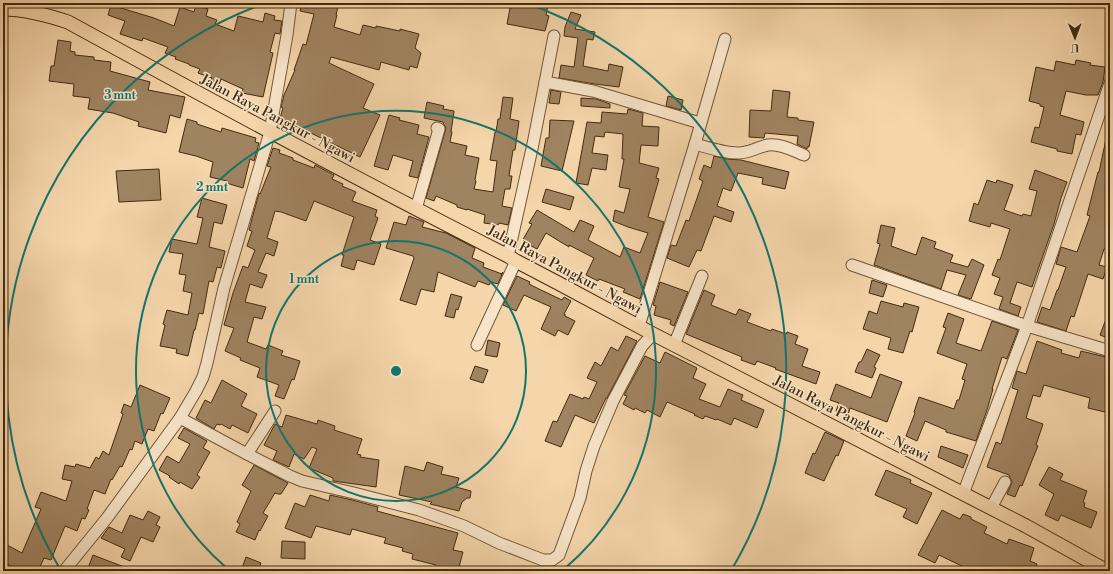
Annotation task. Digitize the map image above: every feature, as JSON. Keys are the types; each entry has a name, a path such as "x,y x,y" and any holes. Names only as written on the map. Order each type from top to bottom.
{"main road":[{"name":"Jalan Raya Pangkur - Ngawi","path":"3,9 33,12 68,22 270,132 674,345 1026,526 1107,571"}],"street":[{"path":"64,571 107,518 180,418 203,377 208,363 224,288 270,132 291,3"},
{"path":"477,345 512,259 554,36"},
{"path":"639,326 695,144 725,39"},
{"path":"545,82 593,91 700,123"},
{"path":"963,494 1027,326 1110,83"},
{"path":"416,209 439,129 437,128"},
{"path":"695,144 737,153 750,152 770,145 778,146 804,155"},
{"path":"852,265 1027,326 1110,351"},
{"path":"674,345 702,276"},
{"path":"180,418 247,454 302,481 419,510 464,526 499,543 543,560 552,560 559,555 580,498 586,471 594,446 613,400 642,346 653,334"},
{"path":"247,454 275,411"},
{"path":"991,508 1005,482"}],"building":[{"path":"302,3 339,3 334,27 360,35 363,25 400,31 400,29 419,34 415,48 421,53 417,68 410,66 409,70 381,62 379,70 331,57 329,63 374,84 363,108 380,115 360,157 280,118 283,108 281,107 284,95 295,70 303,44 306,45 314,14 300,11"},
{"path":"513,3 536,3 548,5 546,15 549,16 545,31 507,24 510,8 512,8"},
{"path":"111,5 154,18 174,26 180,7 194,12 196,5 208,9 206,16 217,20 215,24 234,31 238,16 263,22 265,13 275,16 274,20 282,21 280,34 275,33 270,52 273,53 263,97 242,93 243,89 221,79 219,85 210,81 212,78 198,73 200,69 175,59 176,57 165,53 168,47 143,38 142,41 120,34 125,21 108,15"},
{"path":"571,12 581,15 575,29 595,32 593,40 587,39 583,66 608,71 609,64 623,67 619,87 559,78 561,65 574,67 578,38 564,36 565,27"},
{"path":"58,40 71,42 70,51 75,52 75,55 94,57 94,60 111,62 110,71 150,82 148,90 185,97 180,118 170,115 166,133 138,126 139,122 113,113 88,109 90,98 73,96 74,84 49,81 51,66 54,66"},
{"path":"1076,60 1091,63 1090,65 1105,67 1103,82 1098,95 1086,95 1066,91 1060,115 1084,122 1081,135 1076,134 1072,154 1057,151 1057,149 1031,142 1035,127 1039,128 1044,107 1040,106 1040,104 1029,101 1036,67 1054,71 1056,61 1075,65"},
{"path":"551,90 561,92 559,104 549,103"},
{"path":"773,90 790,92 787,117 814,122 809,147 807,147 807,149 797,144 798,136 765,133 764,138 749,137 750,110 771,111"},
{"path":"668,96 683,100 681,110 666,106"},
{"path":"503,97 513,98 510,119 519,121 515,150 513,150 509,176 512,176 510,189 505,189 502,206 512,208 508,225 499,223 498,225 484,223 485,215 457,207 457,205 436,196 434,201 426,198 446,128 443,122 424,118 427,102 444,106 443,109 454,111 450,142 467,146 465,155 479,158 474,189 493,192 497,161 490,160 498,119 500,119"},
{"path":"581,98 596,99 610,104 610,108 581,106"},
{"path":"628,109 643,113 642,126 659,127 658,146 641,145 639,163 659,168 656,178 659,179 648,217 664,222 640,299 623,292 625,289 599,279 598,281 586,275 594,258 569,245 569,247 546,233 537,249 522,241 532,224 529,223 537,210 574,232 580,220 594,226 588,240 620,257 624,247 640,253 648,233 613,221 615,210 624,213 630,189 619,187 624,159 622,159 623,134 605,132 604,137 595,136 592,153 608,155 606,170 592,168 588,185 576,183 587,122 601,123 602,112 627,114"},
{"path":"389,115 400,118 399,120 419,125 417,134 429,137 418,178 409,176 413,161 393,155 388,170 374,166"},
{"path":"187,119 221,132 222,128 256,138 255,142 259,143 254,161 250,159 243,188 226,183 227,181 210,177 213,162 179,152"},
{"path":"550,120 574,121 562,171 541,166 546,138 549,138"},
{"path":"1106,139 1110,139 1110,251 1104,249 1099,265 1107,267 1103,279 1088,274 1074,317 1071,316 1066,331 1037,322 1042,307 1050,310 1066,267 1056,264 1061,247 1077,252 1090,216 1087,215 1099,172"},
{"path":"273,148 280,150 279,153 293,158 293,160 314,168 315,165 334,175 332,179 343,184 342,186 356,192 352,201 377,210 375,216 378,218 370,240 381,244 374,265 357,260 354,270 341,266 344,255 342,255 354,217 314,201 306,221 275,211 267,238 278,242 274,256 266,253 258,272 267,275 262,288 250,284 245,302 266,307 262,319 254,317 247,342 266,349 268,345 283,351 281,355 300,361 294,380 292,379 284,399 275,396 279,385 257,377 260,368 240,360 241,358 225,351 234,328 224,325 233,293 243,266 248,268 255,250 247,246 252,231 249,230 259,193 260,194 271,167 267,166"},
{"path":"714,156 741,160 789,172 785,189 762,184 763,178 738,173 731,191 723,188 717,206 734,212 731,222 714,216 701,251 697,250 689,267 667,258 671,245 676,246 686,220 689,221 703,181 699,179 704,165 711,168"},
{"path":"159,169 161,200 119,202 116,171"},
{"path":"1035,170 1067,182 1032,287 1017,282 1010,303 1021,307 1018,316 999,309 1003,297 994,294 1000,278 992,275 998,259 1000,260 1010,229 991,223 990,227 969,221 974,203 978,205 987,180 996,183 997,180 1013,185 1004,210 1022,216 1023,214 1031,216 1037,191 1029,189"},
{"path":"546,189 574,197 570,210 542,202"},
{"path":"202,198 227,205 222,224 214,222 209,247 225,251 221,268 217,267 213,282 209,281 203,314 199,313 188,356 176,353 177,349 160,346 165,325 163,324 167,310 188,315 192,293 183,291 186,275 179,274 183,254 169,252 172,239 197,244 203,218 197,217"},
{"path":"409,216 424,222 422,227 446,233 475,248 472,258 484,263 483,267 502,274 503,272 498,284 491,282 489,285 478,281 475,287 438,272 434,292 421,289 416,305 400,300 414,258 413,256 386,248 394,222 406,225"},
{"path":"881,225 895,228 891,246 916,255 922,237 936,242 934,248 953,255 950,262 968,267 972,259 984,265 971,299 958,295 966,275 947,270 941,289 874,265 880,244 877,243"},
{"path":"517,276 530,282 529,284 562,300 564,297 571,301 564,314 575,321 568,335 558,330 555,336 541,329 551,307 524,295 516,311 503,305"},
{"path":"872,280 887,285 883,297 869,293"},
{"path":"660,282 688,292 674,326 670,324 671,320 654,315 656,306 653,305"},
{"path":"704,290 715,295 711,305 736,315 739,309 751,314 747,322 771,331 772,329 798,336 795,344 808,349 802,366 820,372 816,384 757,361 755,365 741,360 742,357 686,334"},
{"path":"451,294 462,297 458,310 456,309 454,318 445,316"},
{"path":"881,301 903,307 904,303 919,307 912,332 910,331 903,353 888,349 891,338 863,329 869,311 877,314"},
{"path":"1110,311 1110,339 1100,335"},
{"path":"948,313 964,319 956,343 981,351 992,321 1018,330 1007,359 1002,357 987,410 976,441 946,432 946,430 925,421 917,441 906,436 915,413 914,412 919,397 954,409 957,400 959,400 965,380 962,379 967,364 937,353 946,328 943,327"},
{"path":"626,336 637,341 594,423 575,415 561,447 545,441 553,421 557,422 570,394 583,399 584,397 589,399 597,382 587,378 595,362 601,366 611,347 618,351"},
{"path":"488,340 500,343 497,357 485,355"},
{"path":"1037,341 1062,350 1061,353 1079,358 1081,351 1110,358 1110,409 1109,413 1088,408 1090,398 1044,385 1040,397 1033,395 1026,418 1043,424 1036,445 1038,446 1022,486 1020,485 1015,497 1007,494 1012,482 1009,475 987,467 996,442 1001,444 1018,390 1012,388 1017,371 1026,374"},
{"path":"867,349 880,355 874,367 876,368 872,378 855,372"},
{"path":"665,352 697,368 693,378 706,384 699,399 720,407 728,389 743,395 741,400 764,410 757,428 734,418 731,425 705,416 703,419 667,402 660,417 647,410 645,413 635,408 634,410 623,404 627,396 624,395 645,356 660,363"},
{"path":"475,366 488,370 483,383 470,379"},
{"path":"880,374 902,382 887,422 850,408 848,415 836,411 839,403 830,400 836,384 871,398"},
{"path":"222,380 247,394 241,406 257,414 248,433 232,425 230,429 221,424 217,424 214,429 196,418 205,400 211,403"},
{"path":"140,385 170,398 163,414 161,413 154,431 148,429 142,444 135,441 132,450 130,449 122,467 120,466 112,480 111,479 105,494 94,490 87,509 89,510 85,519 82,518 77,531 65,526 51,560 44,558 38,571 21,571 3,562 3,554 7,545 22,553 41,509 35,507 41,492 66,501 72,481 62,479 65,465 75,467 76,464 90,468 96,457 99,459 103,451 109,455 123,414 121,413 124,404 131,407"},
{"path":"286,415 317,424 318,420 335,426 334,430 362,439 357,454 361,455 360,457 379,460 376,487 333,481 333,478 309,468 317,449 312,447 304,459 294,454 289,467 273,460 277,451 264,445 275,424 282,427"},
{"path":"184,428 207,441 203,448 210,452 197,475 200,477 192,489 180,482 179,484 169,477 170,476 159,470 167,456 179,463 190,444 178,438"},
{"path":"825,432 844,441 838,456 836,455 824,481 805,473 813,453 815,454"},
{"path":"941,446 968,455 963,468 938,457"},
{"path":"427,462 443,467 441,474 459,478 456,487 471,491 470,498 467,498 462,502 459,511 430,504 432,502 399,495 405,466 424,471"},
{"path":"254,465 288,483 281,494 275,493 263,513 268,516 260,531 259,530 255,540 236,532 240,524 237,522 251,491 242,485"},
{"path":"1049,467 1063,474 1060,480 1087,491 1083,502 1085,503 1084,507 1097,512 1091,528 1061,515 1058,521 1045,515 1054,494 1039,485"},
{"path":"886,470 911,480 910,483 932,493 917,524 903,517 907,509 875,495"},
{"path":"310,495 329,501 330,495 352,500 378,507 377,511 458,533 453,550 463,552 458,571 435,571 436,565 412,559 413,554 402,551 403,548 384,543 386,538 352,529 350,535 316,526 311,538 285,528 295,503 305,507"},
{"path":"942,510 960,519 963,514 971,517 971,519 987,527 984,533 1007,544 1009,539 1034,548 1030,561 1037,564 1034,571 972,571 939,555 935,563 918,555"},
{"path":"148,511 160,517 156,525 160,527 153,542 141,537 130,561 121,557 125,549 101,538 109,527 122,533 130,515 143,520"},
{"path":"282,541 305,542 305,559 281,558"},
{"path":"93,555 132,570 132,571 87,571"},
{"path":"246,557 261,563 258,571 241,571"}]}
